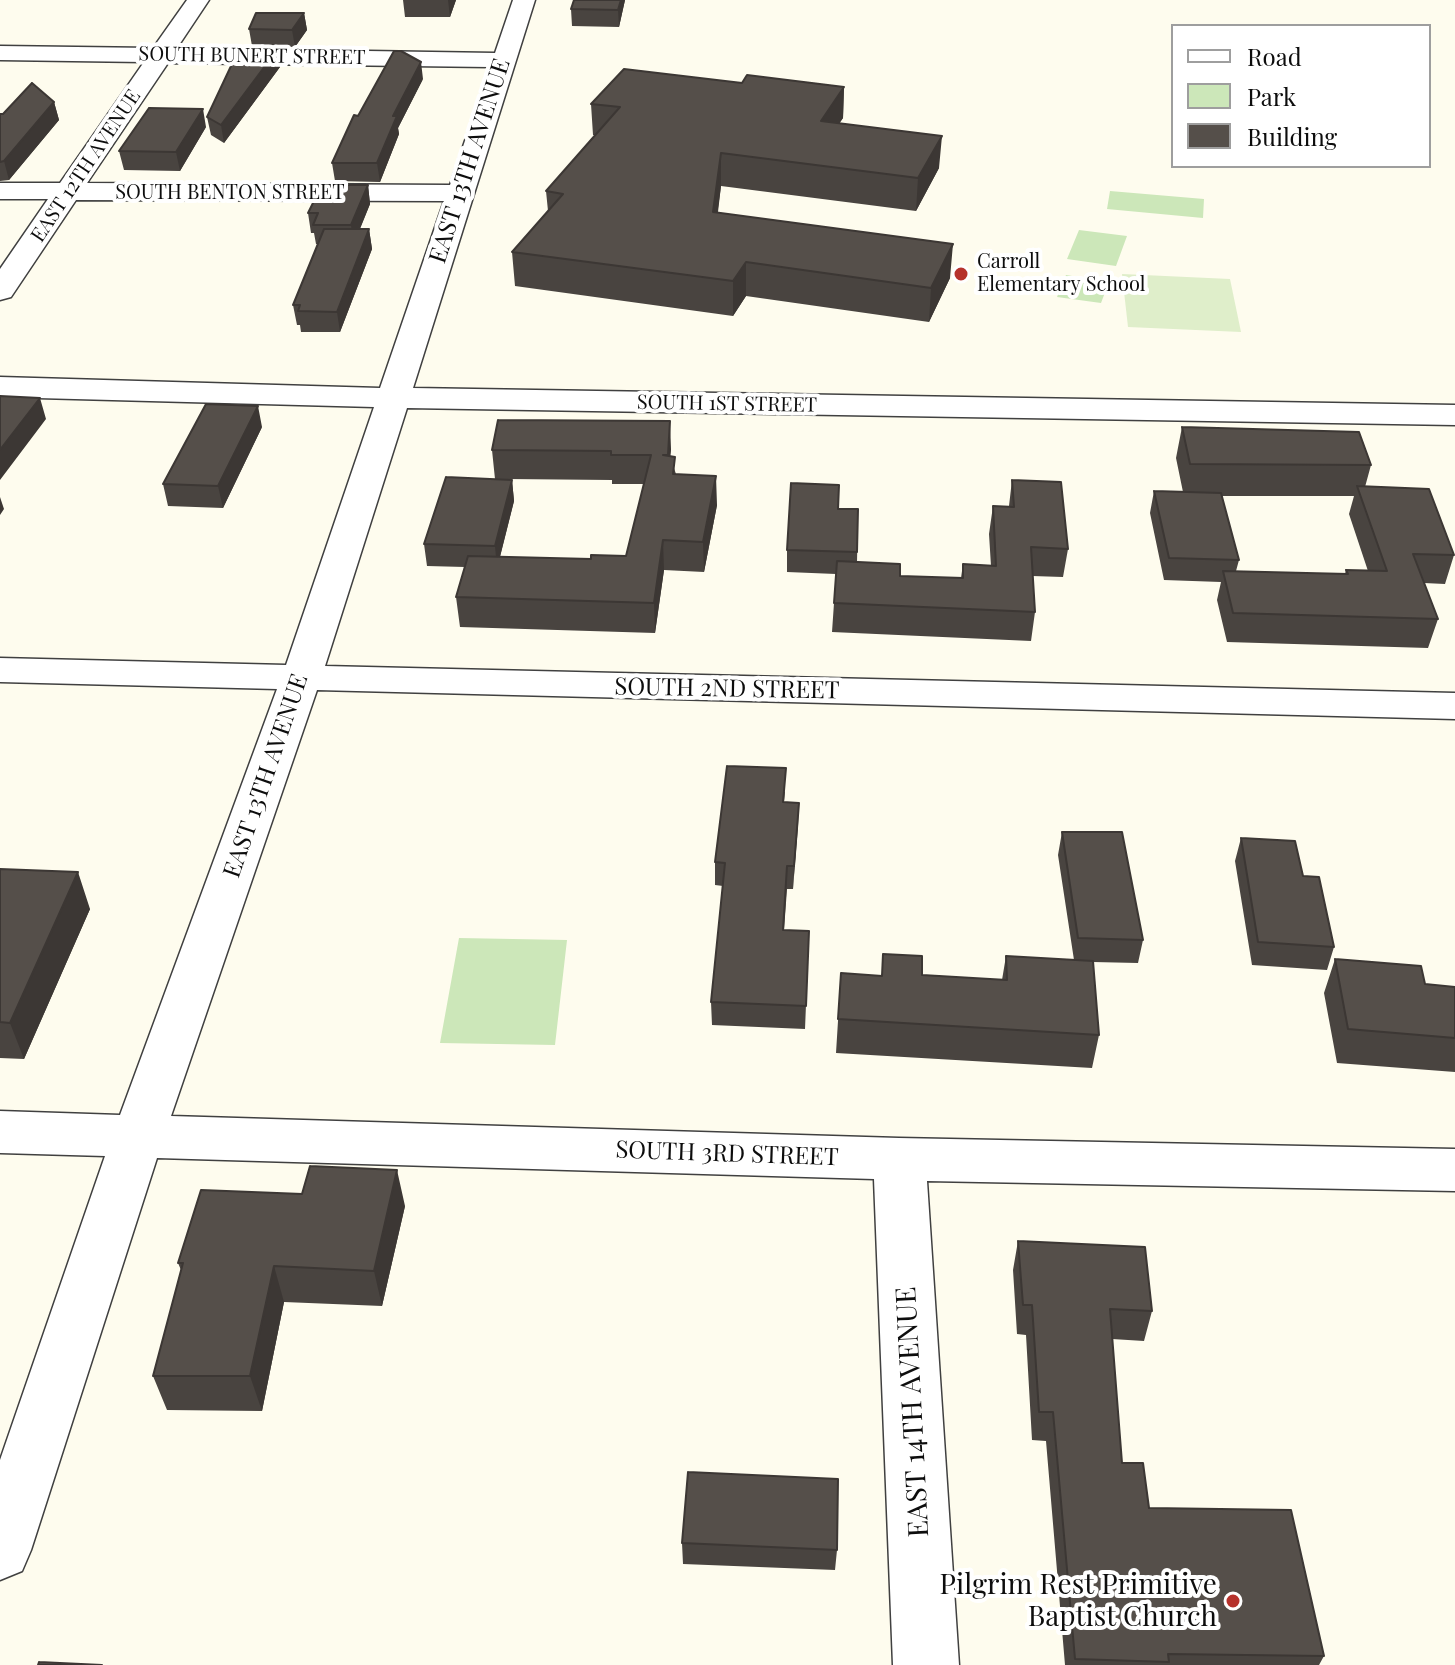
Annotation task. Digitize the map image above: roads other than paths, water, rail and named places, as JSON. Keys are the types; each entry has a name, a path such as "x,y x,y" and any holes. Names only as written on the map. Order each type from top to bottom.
{"street":[{"name":"EAST 12TH AVENUE","path":"0,291 198,0"},
{"name":"EAST 13TH AVENUE","path":"0,1550 138,1136 301,679 524,0"},
{"name":"SOUTH BUNERT STREET","path":"0,53 503,60"},
{"name":"SOUTH BENTON STREET","path":"0,191 460,193"},
{"name":"SOUTH 1ST STREET","path":"0,387 393,398 1455,415"},
{"name":"SOUTH 2ND STREET","path":"0,670 1455,706"},
{"name":"SOUTH 3RD STREET","path":"0,1132 899,1159 1455,1170"},
{"name":"EAST 14TH AVENUE","path":"899,1159 926,1665"}],"place":[{"name":"Carroll Elementary School","path":"961,274"},
{"name":"Pilgrim Rest Primitive Baptist Church","path":"1233,1601"}]}
